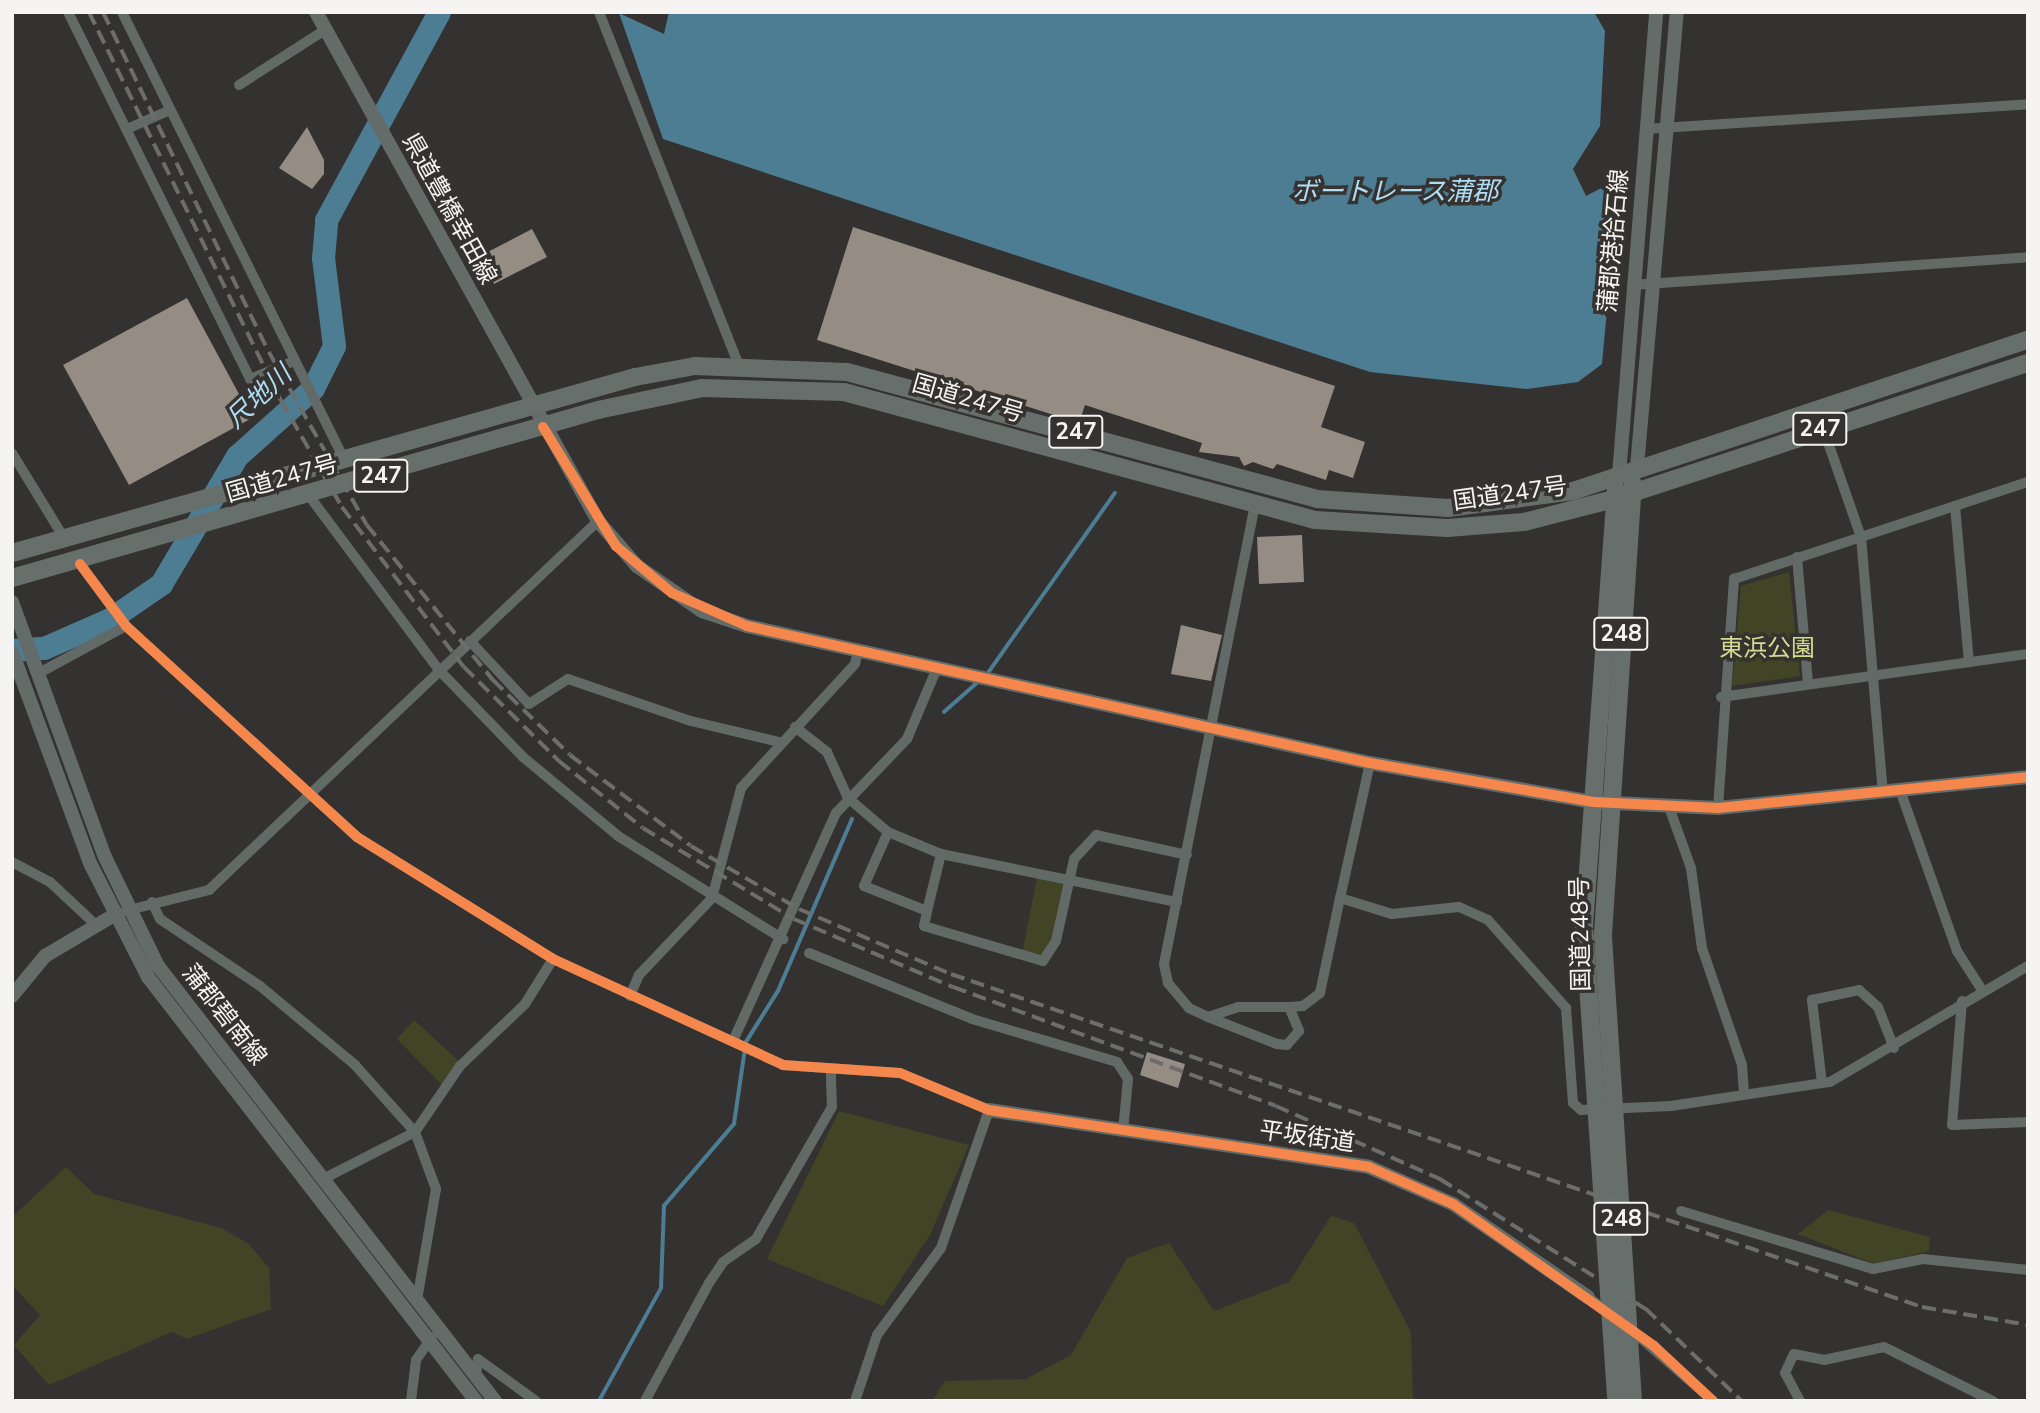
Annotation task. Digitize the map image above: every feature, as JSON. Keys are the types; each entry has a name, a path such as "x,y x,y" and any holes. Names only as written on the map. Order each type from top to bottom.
{"highway":[{"name":"国道247号","path":"12,552 66,541 635,377 739,365 893,381 1317,499 1492,506 1573,491 1637,467 2028,340"},
{"name":"国道247号","path":"12,578 80,564 543,427 702,388 844,391 1255,506 1363,525 1447,528 1524,522 1614,499 1823,428 2028,363"},
{"name":"国道248号","path":"1602,801 1631,492 1637,467"},
{"name":"国道248号","path":"1616,1401 1611,1324 1605,1098 1602,801 1614,499 1619,475"},
{"name":"国道248号","path":"1605,1098 1633,1401"}],"main road":[{"name":"県道豊橋幸田線","path":"316,12 387,146 598,521 637,566 702,611 858,651 1209,724 1370,763 1602,801 1718,808 1901,793 2028,777"},
{"name":"蒲郡港拾石線","path":"1619,475 1632,285 1656,12"},
{"name":"蒲郡港拾石線","path":"1637,467 1677,12"},
{"name":"蒲郡碧南線","path":"12,602 121,913 158,966 416,1300 476,1401"},
{"name":"蒲郡碧南線","path":"13,655 18,685 148,977 434,1334 476,1376 495,1401"},
{"path":"12,996 45,956 96,924 121,913"},
{"name":"平坂街道","path":"989,1110 1369,1167 1453,1204 1588,1297"}],"street":[{"path":"68,12 250,379 294,361"},
{"path":"122,12 345,461"},
{"path":"599,12 739,365"},
{"path":"239,85 325,30"},
{"path":"1646,129 2028,104"},
{"path":"127,130 170,110"},
{"path":"1632,285 1653,288 2028,257"},
{"path":"1823,428 1861,537 1883,793"},
{"path":"12,453 66,541"},
{"path":"1718,808 1721,697 1731,583 1797,557 2028,482"},
{"path":"310,497 439,670 523,757 618,836 712,898 783,939"},
{"path":"1255,506 1209,724 1187,855 1164,964 1168,983 1189,1008 1287,1045 1299,1031 1289,1007"},
{"path":"1955,506 1969,662"},
{"path":"121,913 152,902 209,890 306,794 598,521"},
{"path":"1797,557 1808,683"},
{"name":"平坂街道","path":"80,564 125,624 306,794 368,845 553,960 783,1065 900,1073 989,1110"},
{"path":"38,673 125,624"},
{"path":"470,641 529,705 568,679 691,721 779,742"},
{"path":"630,996 639,975 712,898 741,788 779,742 855,664 858,651"},
{"path":"1721,697 2028,654"},
{"path":"737,1043 848,798 907,739 937,667"},
{"path":"795,727 827,751 848,798 888,832 941,854 1177,902"},
{"path":"1208,1017 1238,1007 1303,1006 1320,993 1370,763"},
{"path":"1901,793 1957,951 1982,990"},
{"path":"1669,807 1691,868 1702,948 1742,1065 1744,1093"},
{"path":"888,832 864,887 927,911"},
{"path":"941,854 924,926 1043,961 1056,941 1074,859 1096,835 1187,855"},
{"path":"12,862 50,882 96,924"},
{"path":"1340,898 1392,914 1459,907 1489,920 1566,1008 1573,1103 1581,1110 1671,1106 1822,1083 1894,1048 1962,1001 2028,966"},
{"path":"152,902 160,919 260,986 355,1065 415,1132 436,1189 416,1300"},
{"path":"809,953 972,1018 1117,1062 1128,1079 1123,1131"},
{"path":"323,1179 415,1132 460,1066 525,1004 553,960"},
{"path":"1822,1083 1812,1000 1859,989 1878,1007 1894,1048"},
{"path":"1962,1001 1952,1125 2028,1122"},
{"path":"645,1401 709,1283 723,1262 755,1239 832,1107 831,1070"},
{"path":"855,1401 877,1335 941,1248 989,1110"},
{"path":"1681,1211 1873,1269 1923,1259 2028,1270"},
{"name":"平坂街道","path":"1588,1297 1713,1401"},
{"path":"411,1401 416,1360 434,1334"},
{"path":"1800,1401 1785,1373 1794,1354 1824,1360 1884,1348 1993,1401"},
{"path":"476,1376 478,1359 536,1401"}],"green space":[{"name":"東浜公園","path":"1789,572 1800,676 1732,686 1741,586"},
{"path":"1038,873 1071,879 1056,941 1043,961 1021,959"},
{"path":"414,1020 462,1064 445,1088 397,1039"},
{"path":"839,1111 969,1145 930,1235 883,1306 767,1259"},
{"path":"66,1167 94,1194 221,1228 249,1244 269,1268 271,1309 187,1339 172,1332 49,1385 14,1345 40,1315 12,1285 12,1217"},
{"path":"1828,1210 1930,1237 1929,1251 1874,1264 1798,1234"},
{"path":"1331,1216 1354,1223 1411,1332 1413,1401 932,1401 945,1381 1026,1379 1071,1355 1127,1258 1169,1243 1214,1311 1289,1282"}],"water":[{"name":"ボートレース蒲郡","path":"669,12 1594,12 1605,31 1600,126 1573,169 1586,196 1619,179 1602,364 1578,382 1527,389 1370,372 663,139 619,13 664,34"}],"building":[{"path":"307,127 324,160 324,174 312,189 279,168"},
{"path":"853,227 1335,386 1321,427 1365,442 1353,478 1329,470 1326,480 1277,464 1273,469 1253,462 1244,466 1239,457 1199,452 1202,443 1085,405 1079,423 817,340"},
{"path":"532,229 547,257 494,284 480,256"},
{"path":"187,298 252,418 129,485 63,365"},
{"path":"1302,535 1304,582 1259,584 1257,537"},
{"path":"1181,625 1222,635 1211,681 1171,674"},
{"path":"1147,1052 1185,1064 1178,1088 1140,1075"}],"waterway":[{"name":"尺地川","path":"12,650 44,648 110,619 161,584 237,456 313,388 334,346 323,258 326,220 439,12"},
{"path":"988,673 1115,493"},
{"path":"944,712 979,681"},
{"path":"599,1401 661,1288 664,1206 734,1124 746,1042 778,991 852,819"}],"railway":[{"path":"89,12 281,400 342,507 464,667 559,761 643,828 794,919 953,987 1276,1106 1440,1179 1646,1309 1742,1401"},
{"path":"103,12 269,352 367,525 493,680 570,755 691,846 799,909 951,974 1922,1307 2028,1325"}],"cycle path":[{"path":"543,427 616,546 672,593 747,626 1370,763 1594,802 1718,808 2028,777"},
{"path":"80,564 126,626 357,837 553,959 783,1065 900,1073 989,1110 1369,1167 1453,1204 1654,1346 1713,1401"}]}
